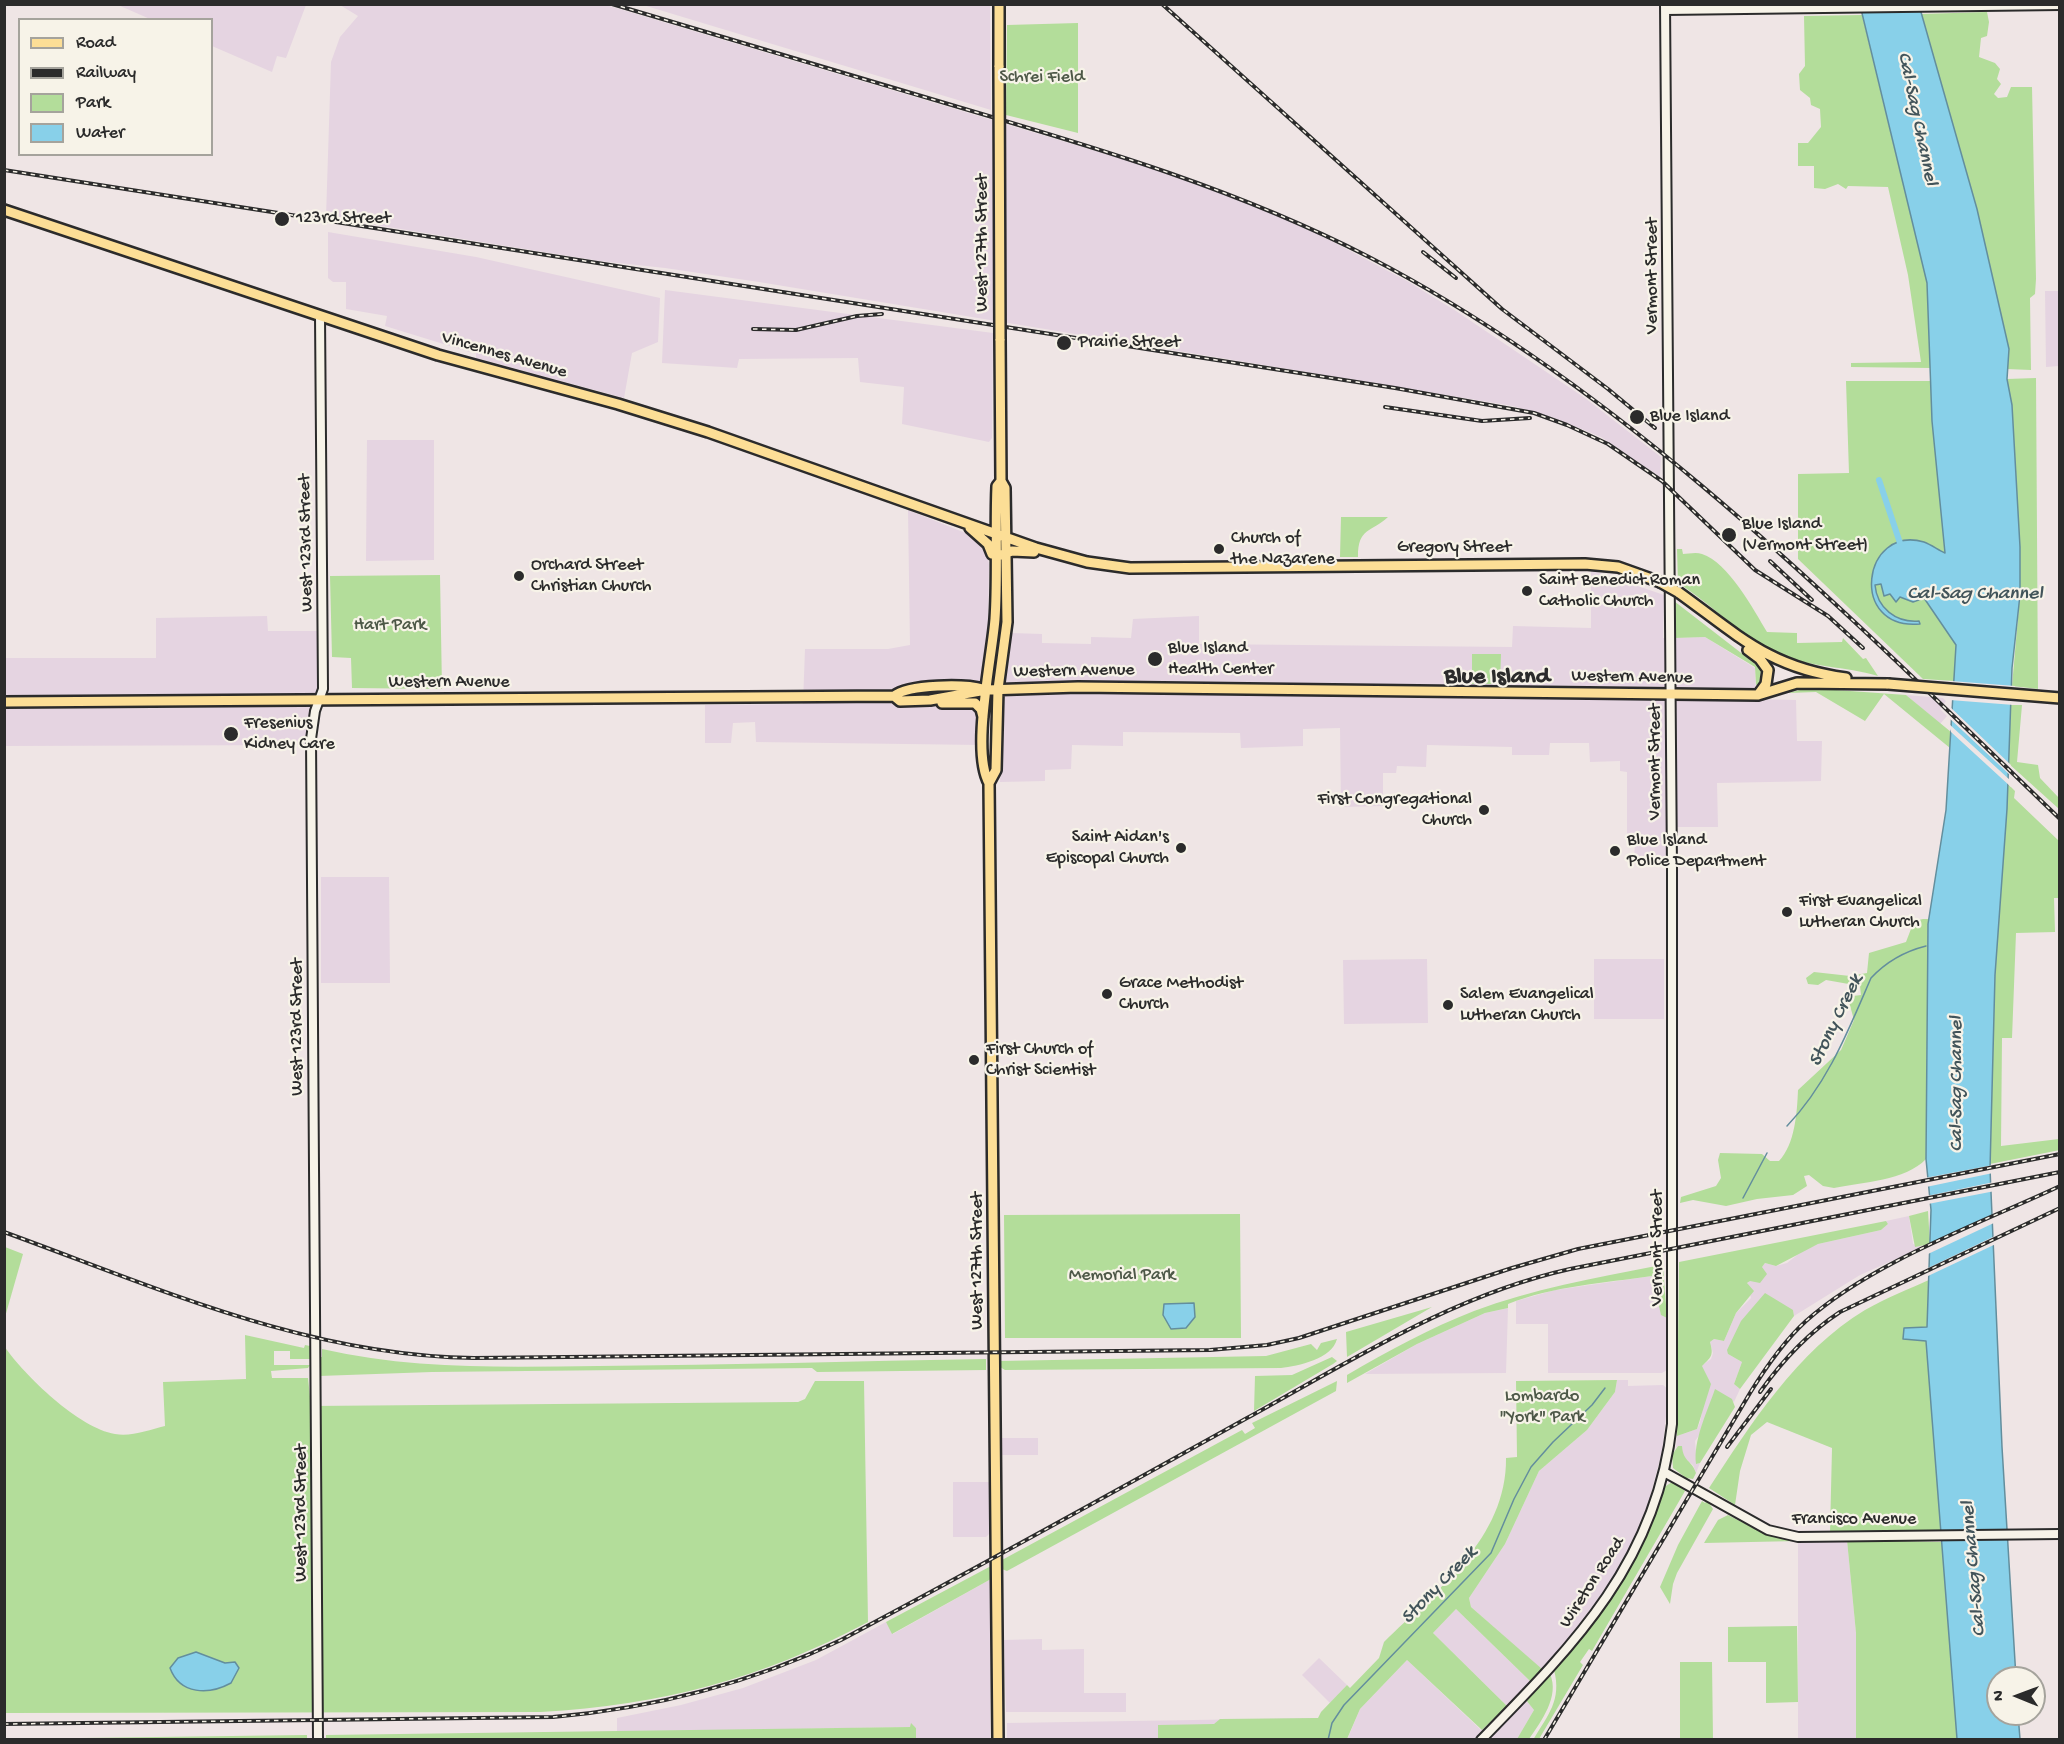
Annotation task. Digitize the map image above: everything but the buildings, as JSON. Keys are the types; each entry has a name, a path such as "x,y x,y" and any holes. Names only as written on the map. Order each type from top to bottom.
{"main road":[{"name":"West 127th Street","path":"998,1740 989,783 983,771 986,690 995,619 995,534 997,486 1000,481 999,4"},
{"name":"Vincennes Avenue","path":"4,210 438,355 618,404 708,432 995,534"},
{"name":"West 127th Street","path":"989,783 996,770 998,689 1007,622 1005,488 1000,481"},
{"path":"964,523 988,544 995,559 1006,552 1049,552"},
{"name":"Gregory Street","path":"995,534 1049,552 1105,566 1130,568 1585,564 1618,567 1660,582 1678,592 1742,641 1778,661 1819,674 1863,682 2060,698"},
{"path":"1715,621 1766,665 1768,677 1758,694"},
{"name":"Western Avenue","path":"894,696 900,701 930,700 998,689 1088,687 1671,695 1758,694 1797,683 1863,682"},
{"name":"Western Avenue","path":"4,702 894,696 900,691 969,685 986,690"},
{"path":"930,700 975,704 981,709 984,722"}],"street":[{"path":"1665,7 1853,9 2060,5"},
{"name":"Vermont Street","path":"1665,7 1671,695 1673,1376"},
{"name":"West 123rd Street","path":"318,1740 311,739 323,689 320,316"},
{"name":"Wireton Road","path":"1481,1740 1544,1677 1594,1617 1627,1566 1639,1541 1664,1472 1672,1424 1673,1376"},
{"name":"Francisco Avenue","path":"1664,1472 1768,1530 1781,1534 1940,1536 2060,1534"}],"shaded area":[{"path":"118,5 306,5 286,58 277,56 272,72 213,46 213,18 148,18"},
{"path":"340,5 606,5 1163,171 1264,210 1322,236 1407,281 1456,311 1585,398 1661,457 1660,477 1601,437 1552,417 1513,406 759,282 600,261 326,217 331,62 340,37 358,16"},
{"path":"643,5 990,5 991,110"},
{"path":"328,232 476,257 660,298 658,342 632,353 624,398 476,358 476,354 385,326 387,316 346,309 346,282 333,282 328,278"},
{"path":"665,290 993,333 992,438 989,442 902,424 904,387 860,382 858,358 739,359 737,368 662,363"},
{"path":"2045,291 2059,291 2059,366 2046,367"},
{"path":"367,440 434,440 434,560 366,561"},
{"path":"908,510 973,536 987,550 989,565 988,647 981,676 981,745 756,742 755,722 733,723 731,743 705,743 705,705 803,704 805,649 888,649 910,645"},
{"path":"1591,570 1664,595 1663,638 1705,637 1755,668 1756,699 1796,700 1797,741 1822,741 1821,781 1717,783 1718,827 1666,827 1666,864 1634,864 1635,840 1627,840 1627,772 1620,771 1620,761 1590,762 1589,743 1550,743 1549,755 1512,755 1512,747 1427,745 1426,767 1397,766 1396,773 1383,773 1383,806 1341,807 1340,728 1303,729 1303,746 1241,748 1240,733 1123,732 1123,746 1072,745 1071,769 1045,770 1045,781 1000,782 1003,702 1011,633 1042,634 1042,643 1091,644 1091,637 1131,638 1133,619 1199,616 1199,644 1512,647 1513,626 1591,628"},
{"path":"267,616 268,631 319,631 318,691 310,711 306,745 5,746 4,658 156,658 156,618"},
{"path":"1906,695 1943,698 1946,701 1940,709 1947,716 1940,724"},
{"path":"321,877 389,877 390,983 321,983"},
{"path":"1427,959 1428,1023 1344,1024 1343,960"},
{"path":"1594,959 1664,959 1664,1019 1594,1019"},
{"path":"1909,1216 1913,1244 1923,1247 1860,1275 1794,1316 1793,1310 1728,1354 1742,1362 1734,1384 1740,1389 1734,1402 1716,1390 1703,1430 1695,1441 1697,1464 1700,1463 1696,1473 1693,1465 1684,1458 1678,1446 1676,1448 1677,1436 1697,1429 1703,1407 1701,1366 1711,1359 1713,1353 1710,1342 1714,1339 1724,1341 1736,1313 1751,1298 1747,1284 1765,1263 1776,1266 1787,1263 1801,1252 1818,1244 1881,1230 1888,1224 1886,1221"},
{"path":"1652,1276 1661,1314 1667,1318 1668,1365 1667,1370 1662,1373 1548,1373 1548,1324 1516,1324 1516,1301 1555,1290"},
{"path":"1508,1308 1506,1373 1365,1374 1417,1344 1485,1313"},
{"path":"1617,1380 1628,1380 1628,1386 1663,1385 1669,1390 1662,1452 1643,1523 1628,1556 1610,1587 1571,1642 1478,1739 1347,1740 1360,1709 1407,1660 1481,1730 1507,1706 1433,1633 1456,1609 1530,1681 1542,1670 1471,1607 1469,1598 1505,1544 1539,1471 1587,1430 1615,1392"},
{"path":"1001,1438 1038,1438 1038,1455 1001,1455"},
{"path":"953,1482 991,1482 991,1532 986,1537 953,1537"},
{"path":"1847,1540 1856,1633 1856,1739 1798,1739 1798,1541"},
{"path":"991,1579 990,1739 916,1739 916,1728 911,1724 911,1727 617,1732 617,1718 681,1705 743,1688 816,1660 886,1622 893,1634"},
{"path":"1042,1639 1042,1650 1084,1649 1084,1693 1126,1693 1126,1712 1006,1712 1004,1640"},
{"path":"1319,1658 1347,1685 1330,1703 1302,1675"},
{"path":"1526,1700 1534,1710 1517,1739 1489,1740"},
{"path":"1318,1718 1332,1739 1007,1739 1007,1723"}],"green space":[{"path":"1987,12 1989,22 1987,36 1981,38 1979,57 1995,63 2000,69 1997,79 2001,84 1994,94 1998,98 2007,97 2011,87 2032,87 2036,279 2035,294 2030,298 2031,370 2007,369 2009,349 1977,209 1921,14"},
{"path":"1862,15 1927,283 1931,368 1851,367 1851,363 1921,362 1908,275 1888,187 1848,186 1846,189 1838,184 1825,189 1814,188 1814,166 1798,166 1798,143 1808,143 1821,127 1820,109 1811,105 1810,98 1800,90 1799,74 1805,66 1804,16"},
{"name":"Schrei Field","path":"1078,23 1078,133 1006,115 1007,25"},
{"path":"2036,378 2038,689 2012,686 2020,595 2020,547 2012,405 2007,379"},
{"path":"1846,381 1931,381 1945,554 1924,598 1956,645 1954,681 1923,679 1798,559 1798,474 1849,473"},
{"path":"1341,517 1388,517 1363,535 1360,540 1358,557 1340,557"},
{"path":"1677,549 1682,549 1683,554 1702,554 1721,566 1731,576 1767,632 1797,633 1797,643 1842,642 1843,638 1863,659 1866,658 1878,676 1791,659 1752,639 1678,583"},
{"name":"Hart Park","path":"440,575 442,689 352,688 351,658 332,657 330,576"},
{"path":"1674,601 1758,666 1761,670 1759,684 1756,685 1755,667 1705,637 1674,638"},
{"path":"1472,654 1501,654 1500,684 1472,684"},
{"path":"1808,688 1906,695 1951,732 1950,748 1884,694 1865,721 1816,692 1788,693"},
{"path":"2011,705 2022,705 2017,762 2038,765 2040,778 2059,798 2059,809 2008,763"},
{"path":"2008,784 2015,791 2014,798 2059,841 2060,898 2054,898 2055,932 2016,933 2012,1038 2002,1038 2001,1146 2059,1139 2060,1150 1990,1164 1995,975"},
{"path":"1928,919 1926,1159 1907,1172 1870,1182 1834,1188 1823,1186 1809,1175 1804,1176 1807,1186 1793,1195 1757,1199 1726,1206 1693,1200 1680,1203 1681,1197 1716,1186 1721,1178 1718,1160 1720,1153 1762,1154 1770,1161 1779,1161 1789,1146 1794,1128 1798,1090 1841,1050 1854,1020 1849,1002 1853,996 1861,995 1860,986 1826,980 1818,985 1808,984 1806,978 1814,972 1850,976 1867,973 1869,953 1906,942 1914,921"},
{"path":"1928,1211 1930,1244 1915,1247 1909,1216"},
{"name":"Memorial Park","path":"1240,1214 1241,1338 1005,1338 1004,1215"},
{"path":"1886,1221 1888,1224 1881,1230 1818,1244 1776,1266 1765,1263 1762,1267 1767,1274 1760,1283 1750,1281 1747,1283 1754,1291 1736,1313 1724,1341 1714,1339 1710,1342 1711,1356 1702,1366 1711,1384 1697,1429 1677,1436 1679,1262"},
{"path":"5,1247 23,1254 5,1317"},
{"path":"1663,1266 1667,1318 1661,1315 1652,1276 1561,1289 1525,1298 1508,1304 1508,1308 1485,1313 1417,1344 1347,1383 1347,1375 1362,1366 1425,1332 1474,1311 1541,1290"},
{"path":"1931,1279 1927,1328 1904,1328 1903,1339 1926,1341 1942,1530 1830,1533 1832,1448 1767,1422 1751,1435 1740,1471 1735,1505 1709,1488 1777,1390 1818,1346 1865,1310"},
{"path":"1765,1293 1793,1310 1794,1316 1740,1389 1734,1384 1742,1362 1728,1354 1727,1350 1741,1321"},
{"path":"1432,1307 1347,1357 1346,1332"},
{"path":"245,1335 304,1348 305,1345 310,1346 310,1359 290,1359 290,1351 274,1351 274,1365 310,1365 308,1368 271,1371 272,1378 308,1378 311,1406 798,1402 805,1399 815,1381 864,1381 868,1622 789,1659 710,1686 628,1703 585,1708 541,1712 5,1713 4,1346 25,1372 54,1399 85,1422 101,1430 127,1435 165,1426 163,1382 246,1379"},
{"path":"1337,1339 1329,1352 1322,1356 1305,1363 1281,1368 1005,1370 1000,1367 1000,1361 1266,1356 1311,1344 1317,1350 1321,1343"},
{"path":"322,1349 391,1361 460,1366 529,1367 986,1359 986,1370 817,1372 812,1368 432,1372 319,1376 319,1357 322,1357"},
{"path":"1332,1357 1337,1361 1254,1411 1255,1376 1292,1375"},
{"name":"Lombardo \"York\" Park","path":"1617,1380 1615,1392 1587,1430 1539,1471 1505,1544 1469,1598 1471,1607 1542,1669 1530,1681 1456,1609 1433,1633 1507,1706 1482,1730 1407,1660 1360,1709 1347,1739 1158,1739 1158,1725 1214,1724 1220,1719 1318,1718 1347,1685 1350,1688 1379,1658 1384,1642 1446,1582 1482,1538 1495,1513 1503,1487 1506,1458 1517,1457 1516,1381"},
{"path":"1337,1381 1336,1391 1007,1571 1002,1569 1002,1560 1242,1430 1245,1434 1255,1428 1252,1423"},
{"path":"1715,1389 1732,1399 1735,1407 1700,1463 1696,1464 1699,1436"},
{"path":"1678,1446 1682,1446 1684,1455 1696,1473 1693,1479 1686,1478 1673,1468 1672,1455"},
{"path":"1674,1481 1685,1491 1592,1651 1589,1649 1580,1662 1583,1665 1539,1739 1533,1740 1555,1699 1554,1670 1620,1585 1646,1538 1664,1487"},
{"path":"1707,1500 1713,1509 1677,1573 1670,1604 1660,1587 1678,1545 1702,1501 1705,1503"},
{"path":"1728,1515 1767,1535 1798,1541 1704,1543 1718,1520"},
{"path":"1847,1540 1943,1542 1957,1739 1856,1739 1856,1633"},
{"path":"991,1566 991,1579 892,1634 886,1622"},
{"path":"1797,1626 1798,1702 1766,1703 1766,1662 1728,1662 1728,1627"},
{"path":"1680,1662 1712,1662 1713,1739 1680,1739"},
{"path":"1550,1674 1553,1691 1544,1717 1529,1739 1517,1739 1534,1710 1526,1700"},
{"path":"911,1723 916,1728 916,1739 326,1739 326,1735 910,1727"},
{"path":"307,1735 307,1740 4,1739 5,1739"}],"water":[{"name":"Cal-Sag Channel","path":"1860,5 1919,5 1977,209 2009,349 2007,379 2012,405 2020,547 2020,595 2012,668 2007,809 1995,975 1990,1169 2002,1447 2015,1666 1986,1666 1986,1726 2019,1726 2020,1739 1957,1739 1926,1341 1903,1339 1904,1328 1927,1327 1931,1210 1926,1159 1928,924 1946,810 1956,645 1924,598 1913,602 1900,597 1896,602 1890,594 1884,596 1881,584 1875,585 1879,601 1889,612 1895,617 1919,621 1920,624 1897,622 1882,612 1873,596 1872,579 1877,562 1887,548 1903,541 1924,542 1945,553 1932,421 1927,283"},
{"path":"1194,1303 1195,1317 1186,1328 1171,1329 1163,1315 1164,1304"},
{"path":"196,1652 225,1663 235,1662 239,1668 231,1683 205,1691 188,1688 181,1683 170,1668 178,1658"}],"pier":[{"path":"1951,681 2015,686 2014,705 1950,700"},
{"path":"1949,706 2011,765 2011,776 1948,717"},
{"path":"1948,723 2011,781 2011,787 1951,732"},
{"path":"1993,1165 1993,1173 1926,1187 1925,1178"},
{"path":"1994,1182 1995,1191 1928,1204 1927,1196"},
{"path":"1996,1213 1996,1222 1928,1254 1928,1245"},
{"path":"1997,1235 1998,1243 1928,1276 1928,1268"}],"waterway":[{"path":"1879,480 1900,543"},
{"name":"Stony Creek","path":"1787,1126 1826,1074 1871,978 1897,958 1926,946"},
{"name":"Stony Creek","path":"1743,1198 1767,1153"},
{"name":"Stony Creek","path":"1328,1740 1332,1723 1344,1705 1491,1553 1514,1499 1531,1467 1553,1442 1592,1405 1605,1388"}],"railway":[{"path":"612,4 1114,154 1269,211 1369,257 1465,312 1558,373 1647,441 1734,513 1818,588 2060,819"},
{"path":"1162,4 1502,309 1608,389 1655,428"},
{"path":"4,170 1395,388 1534,413 1608,444 1662,481 1755,570 1828,616 1863,648"},
{"path":"1423,252 1456,278"},
{"path":"753,329 796,330 857,316 882,314"},
{"path":"1385,407 1482,421 1530,418"},
{"path":"1770,561 1812,600"},
{"path":"4,1232 234,1315 293,1332 352,1345 412,1354 474,1358 1210,1350 1267,1345 1299,1338 1512,1268 1578,1249 2060,1154"},
{"path":"4,1724 553,1717 628,1707 701,1692 772,1669 841,1640 1364,1353 1485,1295 1570,1269 2060,1172"},
{"path":"1544,1740 1750,1393 1790,1337 1833,1300 1894,1262 2060,1186"},
{"path":"1760,1392 1796,1348 1840,1312 2060,1208"},
{"path":"1727,1447 1771,1389"}],"place":[{"name":"123rd Street","path":"282,219"},
{"name":"Prairie Street","path":"1064,343"},
{"name":"Blue Island","path":"1637,417"},
{"name":"Blue Island (Vermont Street)","path":"1729,535"},
{"name":"Church of the Nazarene","path":"1219,549"},
{"name":"Orchard Street Christian Church","path":"519,576"},
{"name":"Saint Benedict Roman Catholic Church","path":"1527,591"},
{"name":"Blue Island Health Center","path":"1155,659"},
{"name":"Fresenius Kidney Care","path":"231,734"},
{"name":"First Congregational Church","path":"1484,810"},
{"name":"Saint Aidan's Episcopal Church","path":"1181,848"},
{"name":"Blue Island Police Department","path":"1615,851"},
{"name":"First Evangelical Lutheran Church","path":"1787,912"},
{"name":"Grace Methodist Church","path":"1107,994"},
{"name":"Salem Evangelical Lutheran Church","path":"1448,1005"},
{"name":"First Church of Christ Scientist","path":"974,1060"}],"district":[{"name":"Blue Island","path":"1497,678"}]}
